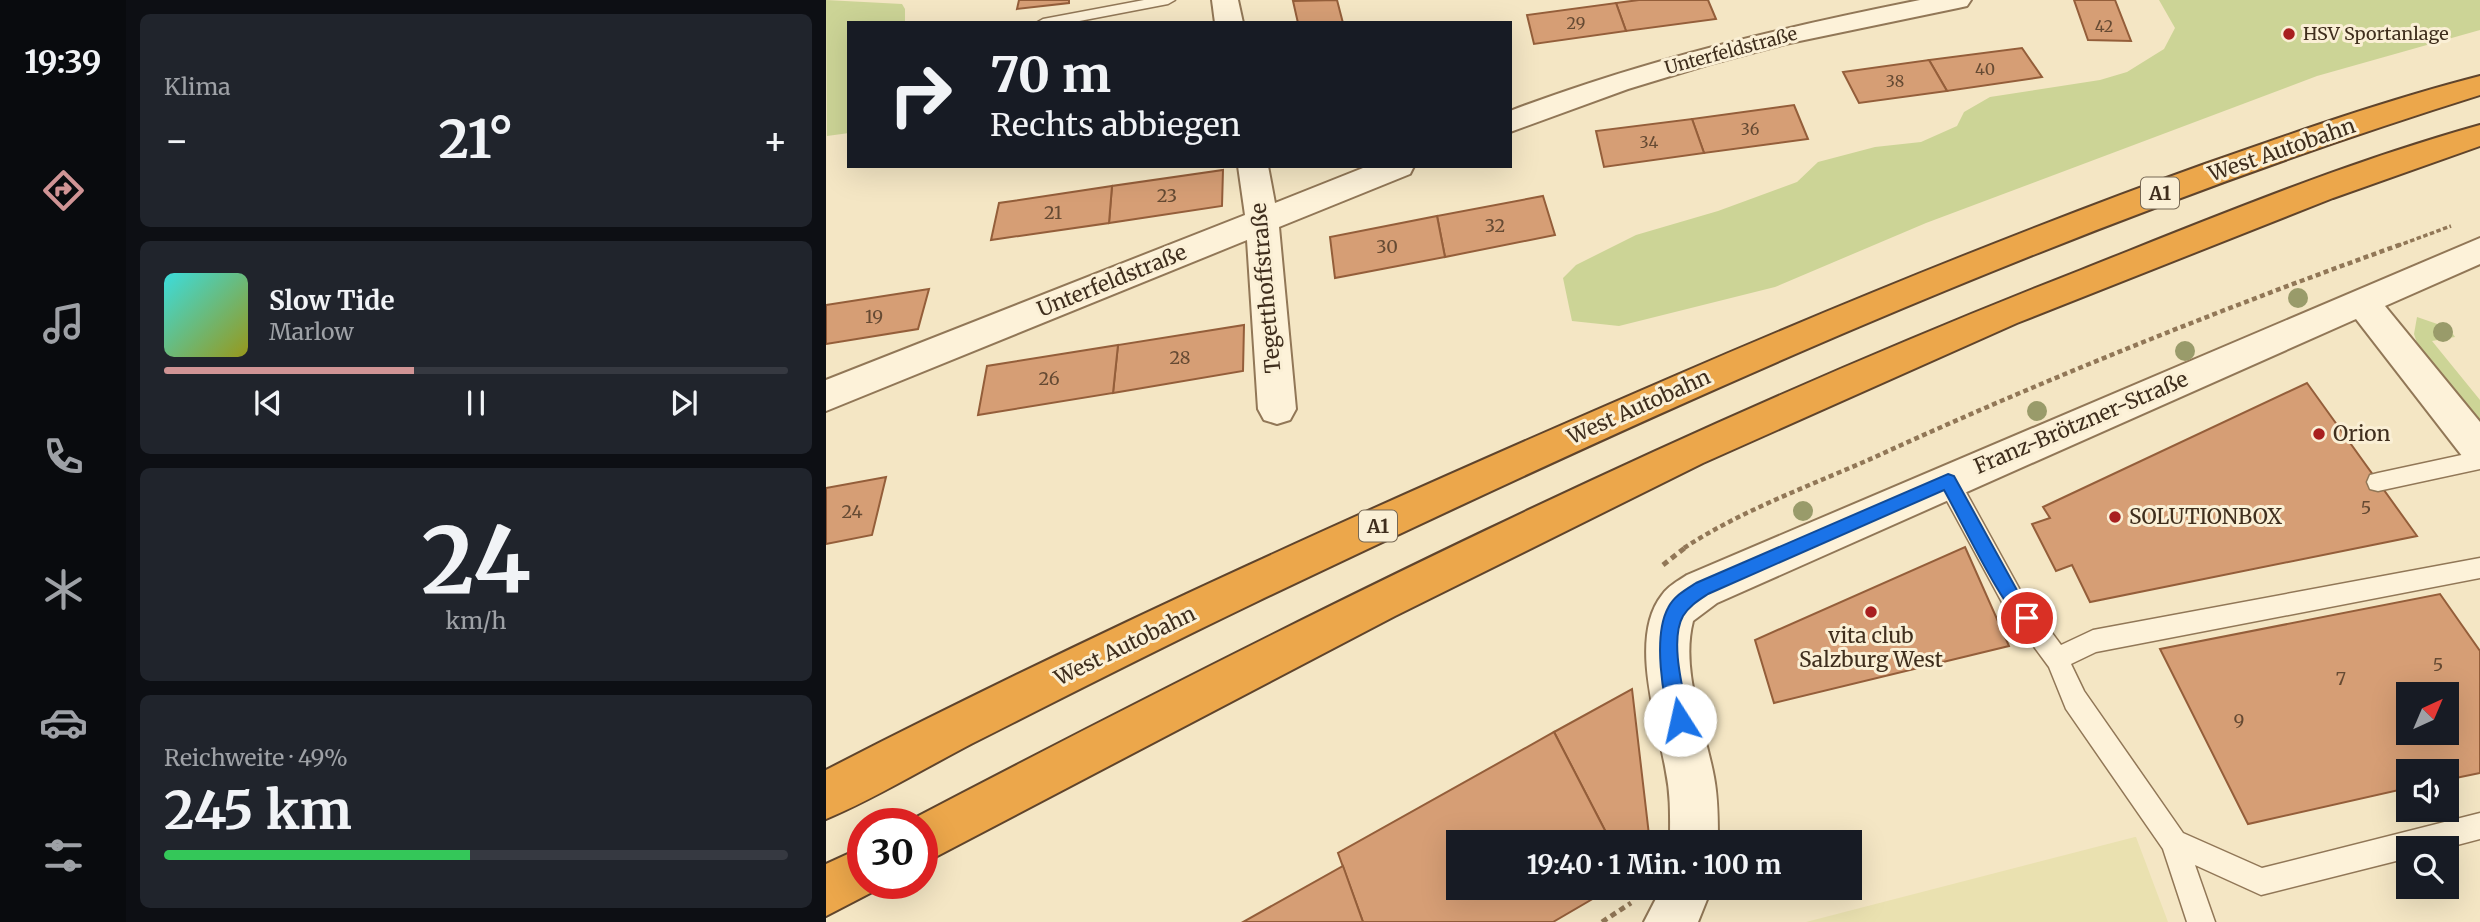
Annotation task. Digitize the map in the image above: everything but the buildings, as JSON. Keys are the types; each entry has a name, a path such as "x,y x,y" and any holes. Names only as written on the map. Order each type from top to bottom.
{"highway":[{"name":"West Autobahn","path":"826,795 929,741 1253,584 1503,467 1845,316 2224,169 2480,85"},
{"path":"938,831 1152,717 1518,533 1918,349 2062,289 2273,209 2480,135"},
{"path":"826,891 847,880"}],"street":[{"path":"1225,0 1229,21"},
{"name":"Unterfeldstraße","path":"1512,121 1629,79 1728,50 1891,12 1958,0"},
{"name":"Tegetthoffstraße","path":"1253,168 1262,220 1277,409"},
{"name":"Unterfeldstraße","path":"826,397 1394,168"},
{"name":"Franz-Brötzner-Straße","path":"1694,830 1693,794 1669,660 1670,631 1675,612 1686,598 2480,250"},
{"path":"2361,301 2480,450"},
{"path":"1653,909 1676,914 1682,900"}],"lane":[{"path":"1054,21 1168,0"},
{"path":"2378,482 2480,460"},
{"path":"1948,481 2012,598 2057,659 2075,700 2174,842 2201,922"},
{"path":"2057,659 2093,641 2480,568"},
{"path":"2174,842 2261,882 2480,826"}],"path":[{"path":"1602,922 1633,902 1653,909"}],"shaded area":[{"path":"2135,837 2168,922 1806,922"}],"green space":[{"path":"826,0 902,4 905,21 847,21 847,133 827,136"},
{"path":"2159,0 2480,0 2480,30 2317,76 1926,223 1775,287 1619,326 1572,321 1563,278 1576,265 1636,235 1718,211 1797,182 1818,162 1875,147 1921,142 1957,126 1964,112 1990,97 2100,80 2127,72 2164,49 2175,28"},
{"path":"2417,317 2449,328 2455,337 2432,341 2480,400 2480,420 2418,346 2414,334"}],"place":[{"name":"HSV Sportanlage","path":"2289,34"},
{"name":"Orion","path":"2319,434"},
{"name":"SOLUTIONBOX","path":"2115,517"},
{"name":"vita club Salzburg West","path":"1871,612"}],"route":[{"path":"1680,720 1669,660 1670,631 1675,612 1686,598 1948,481 2012,598 2027,618"}]}
